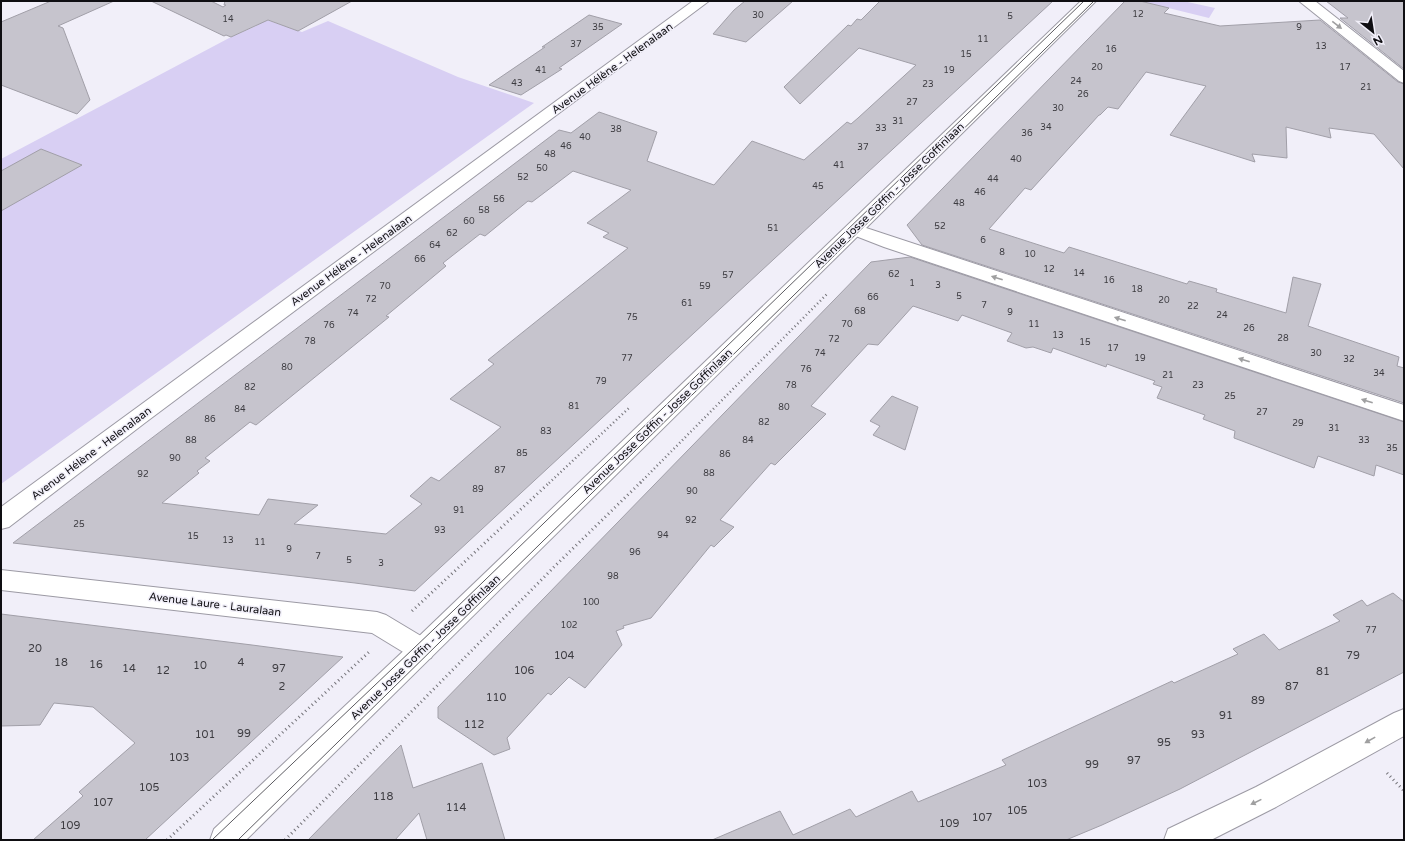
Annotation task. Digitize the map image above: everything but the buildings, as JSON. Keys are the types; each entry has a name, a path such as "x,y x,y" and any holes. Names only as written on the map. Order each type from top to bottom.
{"street":[{"name":"Avenue Hélène - Helenalaan","path":"1,520 702,1"},
{"name":"Avenue Josse Goffin - Josse Goffinlaan","path":"225,840 1089,1"},
{"path":"1304,4 1404,78"},
{"path":"854,229 891,243 1404,413"},
{"name":"Avenue Laure - Lauralaan","path":"1,580 377,623 422,650"},
{"path":"1180,840 1266,797 1404,722"}],"path":[{"path":"167,840 390,631"},
{"path":"285,840 470,653"},
{"path":"1386,773 1404,791"}],"shaded area":[{"path":"1140,1 1183,1 1215,8 1209,18"},
{"path":"264,19 302,32 328,21 458,77 534,103 1,484 1,159 231,37 256,26"}],"tram line":[{"path":"212,840 454,610 1084,1"},
{"path":"238,840 1094,1"}]}
